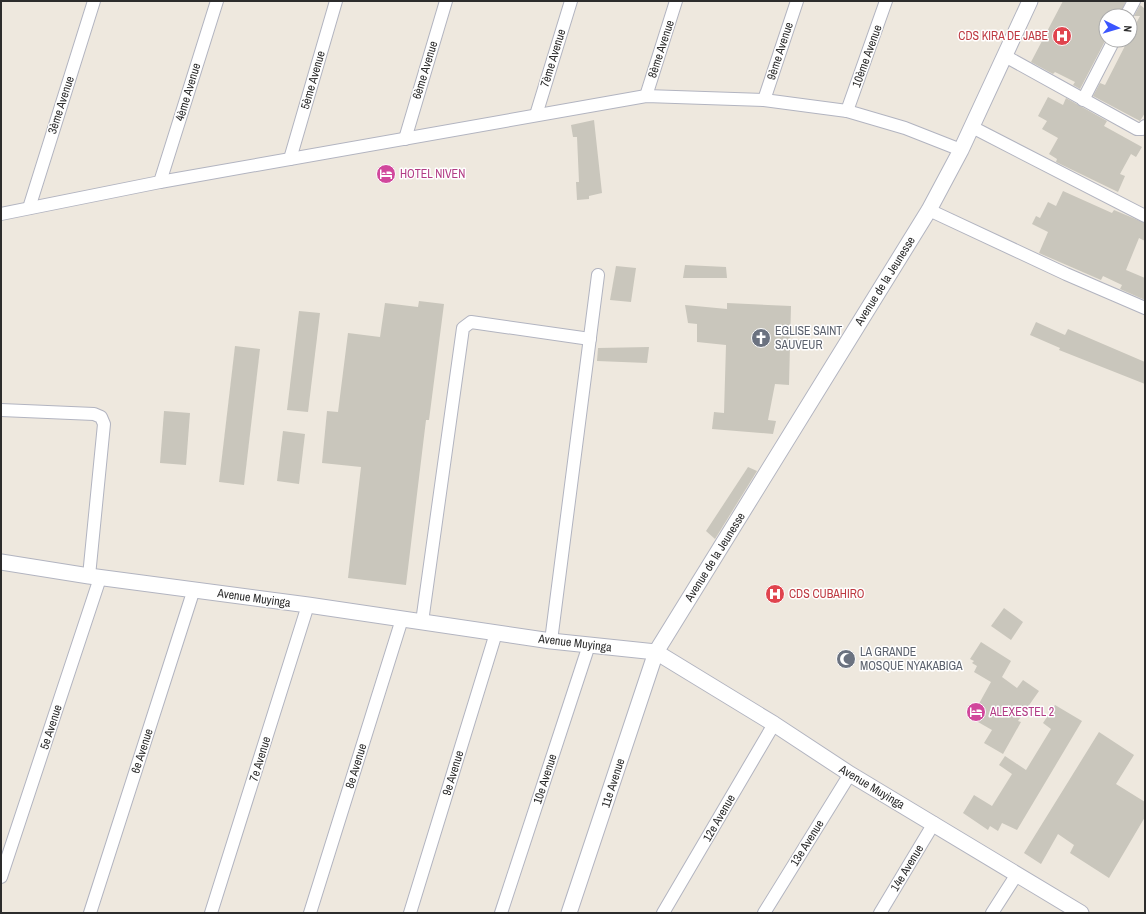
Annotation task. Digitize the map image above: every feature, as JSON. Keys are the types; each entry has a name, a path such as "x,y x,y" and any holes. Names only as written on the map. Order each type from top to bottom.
{"street":[{"name":"3ème Avenue","path":"29,208 94,1"},
{"name":"4ème Avenue","path":"160,182 216,1"},
{"name":"5ème Avenue","path":"290,159 336,1"},
{"name":"6ème Avenue","path":"405,139 446,1"},
{"name":"7ème Avenue","path":"536,115 570,1"},
{"name":"8ème Avenue","path":"646,96 676,1"},
{"name":"9ème Avenue","path":"764,100 796,1"},
{"name":"10ème Avenue","path":"847,111 886,1"},
{"name":"Avenue de la Jeunesse","path":"656,652 929,210 972,127 1030,1"},
{"path":"1083,100 1110,48"},
{"path":"1005,56 1137,129 1142,129 1145,126"},
{"path":"1,214 160,182 646,96 764,100 847,111 905,128 960,150"},
{"path":"972,127 1145,216"},
{"path":"929,210 1066,274 1145,308"},
{"path":"551,641 598,275"},
{"path":"422,622 464,328 472,322 590,339"},
{"name":"5e Avenue","path":"1,410 94,414 101,417 104,424 95,577 1,877"},
{"name":"Avenue Muyinga","path":"1,562 95,577 194,589 551,641 656,652 774,724 850,774 934,823 1081,913"},
{"name":"6e Avenue","path":"90,913 194,589"},
{"name":"7e Avenue","path":"211,913 308,605"},
{"name":"8e Avenue","path":"310,913 402,619"},
{"name":"9e Avenue","path":"410,913 496,633"},
{"name":"10e Avenue","path":"501,913 588,645"},
{"name":"11e Avenue","path":"570,913 656,652"},
{"name":"12e Avenue","path":"663,913 774,724"},
{"name":"13e Avenue","path":"764,913 850,774"},
{"name":"14e Avenue","path":"880,913 934,823"},
{"path":"992,913 1017,874"}],"building":[{"path":"1063,1 1126,1 1123,8 1098,8 1098,48 1101,48 1080,89 1073,85 1075,82 1055,72 1053,74 1031,62"},
{"path":"1140,5 1144,8 1145,6 1145,113 1140,121 1093,96 1100,83 1105,85 1124,48 1138,48 1138,20 1140,16 1138,16 1138,9"},
{"path":"1048,97 1063,105 1066,98 1107,121 1104,126 1142,147 1136,157 1131,154 1120,174 1125,176 1118,192 1056,162 1057,159 1049,154 1058,138 1042,129 1047,121 1038,116"},
{"path":"594,120 602,193 589,196 589,199 577,200 576,182 579,182 577,137 573,137 571,125"},
{"path":"1063,191 1112,213 1114,210 1145,223 1145,241 1139,238 1126,270 1145,278 1145,300 1120,289 1122,285 1103,276 1101,280 1039,253 1048,232 1032,224 1036,216 1040,218 1048,202 1056,206"},
{"path":"685,265 726,267 727,278 683,278"},
{"path":"616,266 636,268 631,302 610,300"},
{"path":"419,301 444,304 429,420 426,420 406,585 348,578 361,467 322,463 327,411 338,412 348,333 380,337 385,303 418,307"},
{"path":"727,303 791,306 789,385 775,384 768,420 776,421 773,434 712,429 714,412 724,413 726,345 697,342 697,324 688,323 685,305 727,309"},
{"path":"299,311 320,313 308,412 287,410"},
{"path":"1036,322 1065,335 1068,329 1145,362 1145,384 1059,350 1060,348 1030,335"},
{"path":"235,346 260,349 244,485 219,482"},
{"path":"649,347 647,363 597,361 598,348"},
{"path":"164,411 190,413 186,465 160,463"},
{"path":"283,431 305,434 299,484 277,481"},
{"path":"748,467 757,471 715,539 706,531"},
{"path":"1004,608 1023,622 1011,640 991,626"},
{"path":"981,642 1011,661 1002,677 1017,688 1023,680 1039,691 1018,721 1021,722 1003,754 984,743 992,730 971,718 991,682 974,672 977,666 972,663 974,661 970,659"},
{"path":"1055,705 1082,721 1017,830 1002,823 998,831 990,826 988,830 963,813 974,795 992,806 1012,774 999,765 1005,756 1026,770 1051,729 1043,723"},
{"path":"1099,732 1134,755 1116,784 1145,802 1145,817 1109,878 1070,853 1074,845 1058,834 1041,864 1024,853"}],"place":[{"name":"CDS KIRA DE JABE","path":"1062,36"},
{"name":"HOTEL NIVEN","path":"386,174"},
{"name":"EGLISE SAINT SAUVEUR","path":"761,338"},
{"name":"CDS CUBAHIRO","path":"775,594"},
{"name":"LA GRANDE MOSQUE NYAKABIGA","path":"846,659"},
{"name":"ALEXESTEL 2","path":"976,712"}]}
